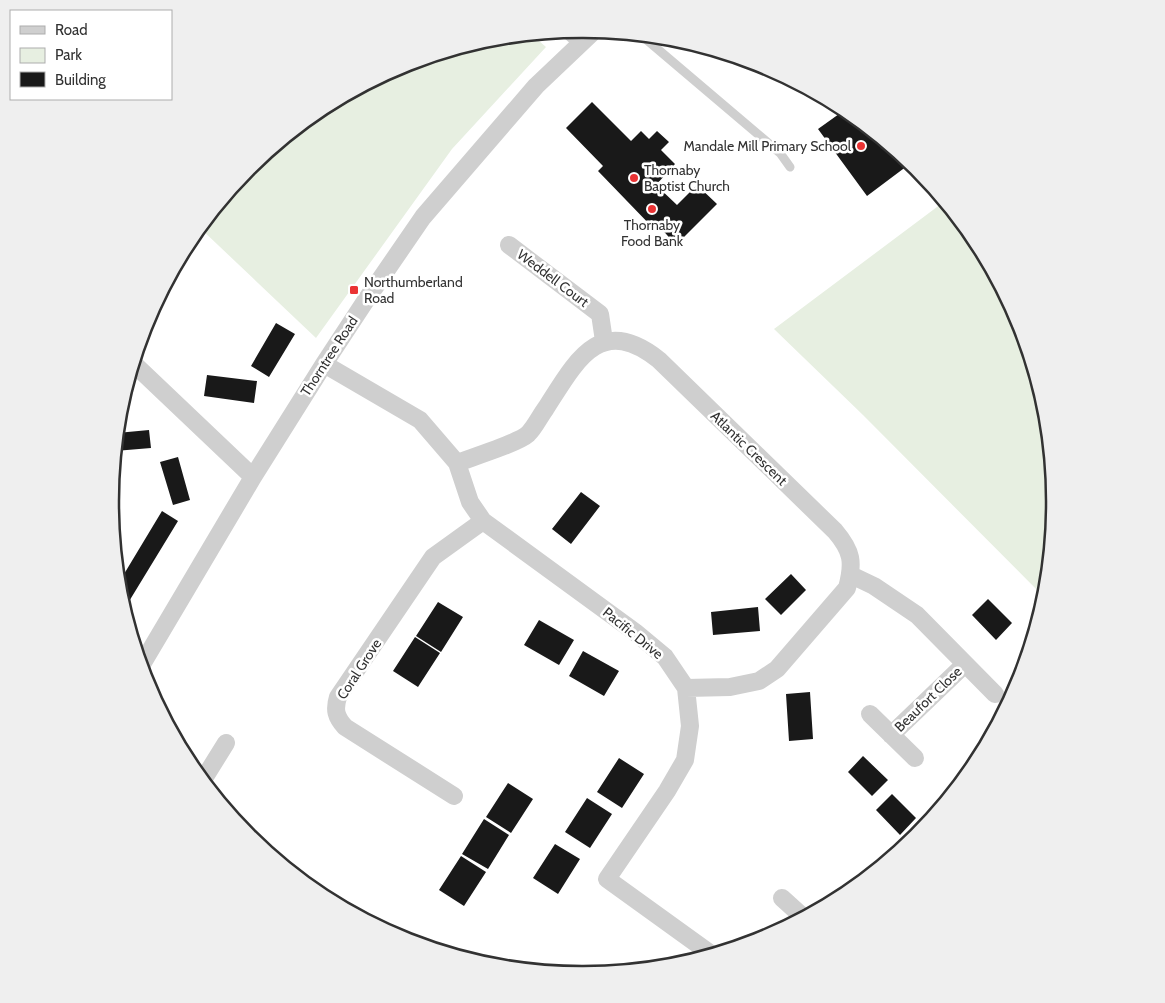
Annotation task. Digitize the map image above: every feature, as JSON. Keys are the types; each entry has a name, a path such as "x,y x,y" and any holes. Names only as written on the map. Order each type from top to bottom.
{"street":[{"name":"Thorntree Road","path":"146,658 253,477 366,300 440,196 536,86 586,38"},
{"name":"Weddell Court","path":"509,244 600,314 604,341"},
{"name":"Atlantic Crescent","path":"604,341 616,340 645,349 659,360 835,530 847,545 851,559 851,575"},
{"path":"457,463 528,434 565,378 593,346 604,341"},
{"name":"Pacific Drive","path":"324,364 420,420 457,463 470,502 483,521 635,632 665,657 686,688 690,726 685,760 667,792 608,879 705,949"},
{"path":"138,368 253,477"},
{"name":"Coral Grove","path":"454,796 345,727 337,717 335,706 338,697 434,557 483,521"},
{"path":"686,688 730,687 759,681 777,669 847,588 851,575"},
{"name":"Beaufort Close","path":"851,575 874,586 917,615 994,694"},
{"name":"Beaufort Close","path":"892,735 964,664"},
{"name":"Beaufort Close","path":"870,714 914,758"},
{"path":"207,774 226,743"},
{"path":"782,898 798,912"}],"lane":[{"path":"572,38 579,45"},
{"path":"649,42 780,153 790,167"}],"green space":[{"path":"537,39 546,47 452,149 316,338 205,233 214,219 254,173 300,133 350,100 377,85 433,62 462,53 492,46"},
{"path":"939,205 968,244 999,296 1022,352 1031,381 1043,441 1046,471 1046,532 1038,591 863,415 774,329"}],"building":[{"name":"Thornaby Baptist Church","path":"592,102 631,141 641,131 649,139 657,131 669,142 661,150 675,164 656,185 677,205 697,185 717,204 676,245 658,225 654,229 598,171 603,166 566,128"},
{"name":"Mandale Mill Primary School","path":"838,115 865,133 905,168 867,196 818,129"},
{"path":"276,323 295,334 269,377 251,366"},
{"path":"207,375 257,381 254,403 204,396"},
{"path":"149,430 151,448 121,450 123,432"},
{"path":"178,457 190,500 173,505 160,462"},
{"path":"581,492 600,506 571,544 552,529"},
{"path":"162,511 178,521 129,601 124,574"},
{"path":"791,574 806,590 781,615 765,599"},
{"path":"988,599 1012,623 996,640 972,615"},
{"path":"438,602 463,617 441,652 416,636"},
{"path":"758,607 760,631 713,635 711,612"},
{"path":"539,620 574,640 559,665 524,645"},
{"path":"415,637 440,653 418,687 393,671"},
{"path":"583,651 619,671 604,696 569,676"},
{"path":"810,692 813,739 789,741 786,694"},
{"path":"863,756 888,780 872,796 848,772"},
{"path":"619,758 644,774 622,808 597,792"},
{"path":"508,783 533,799 511,833 486,817"},
{"path":"892,794 916,818 900,835 876,810"},
{"path":"587,798 612,814 590,848 565,832"},
{"path":"484,819 509,835 488,869 462,854"},
{"path":"555,844 580,859 558,894 533,878"},
{"path":"461,856 486,872 464,906 439,890"}],"place":[{"name":"Mandale Mill Primary School","path":"861,146"},
{"name":"Thornaby Baptist Church","path":"634,178"},
{"name":"Thornaby Food Bank","path":"652,209"},
{"name":"Northumberland Road","path":"354,290"}]}
